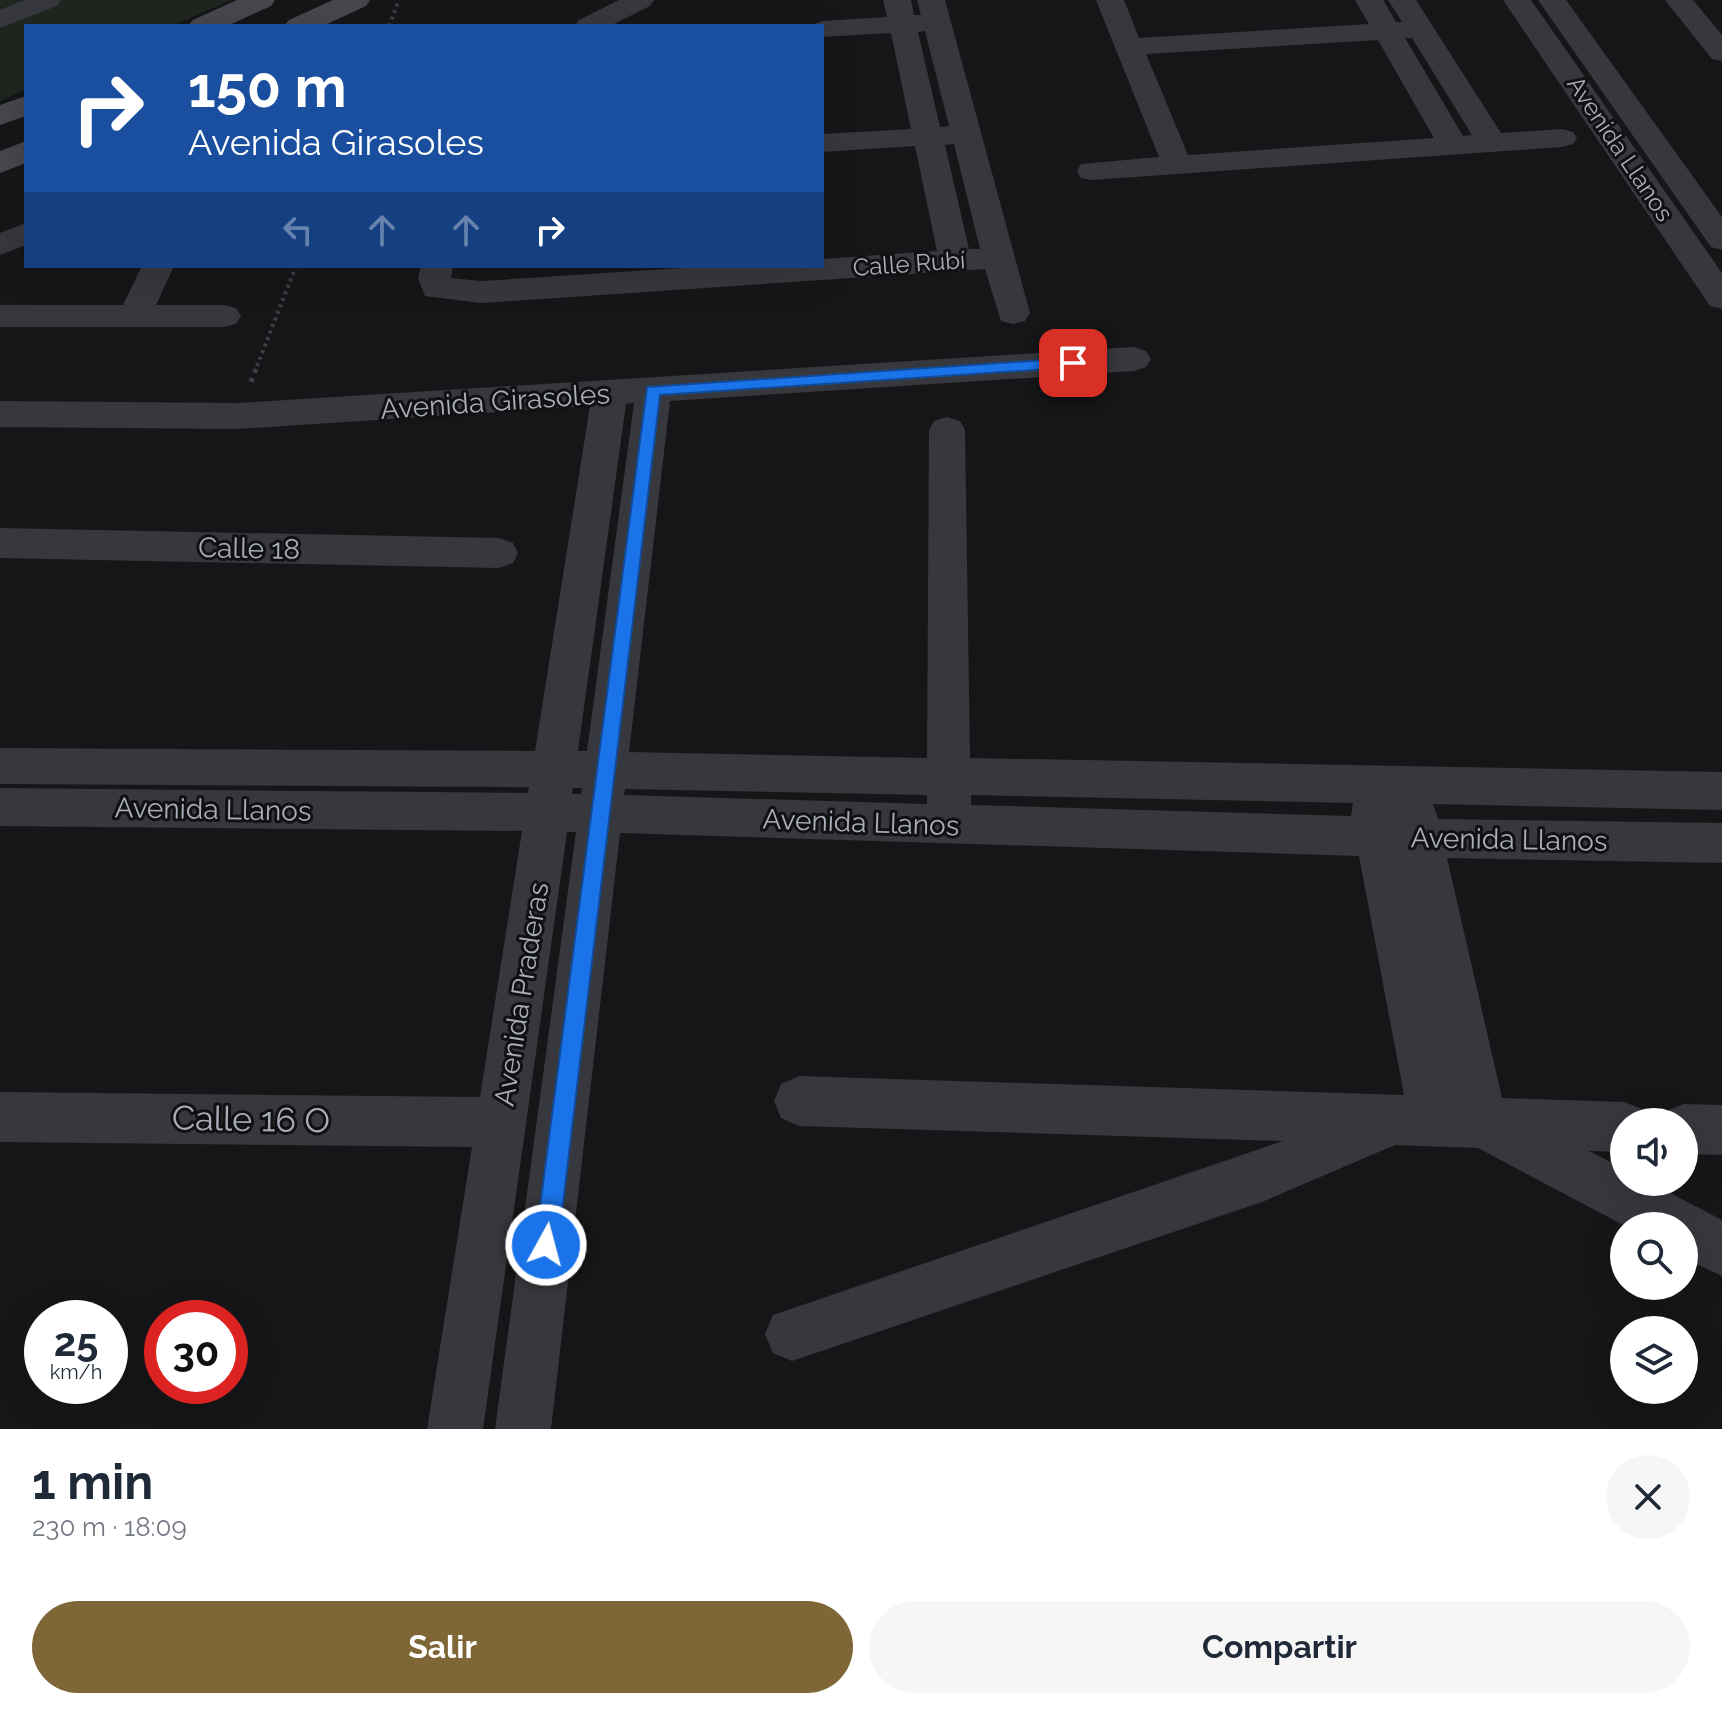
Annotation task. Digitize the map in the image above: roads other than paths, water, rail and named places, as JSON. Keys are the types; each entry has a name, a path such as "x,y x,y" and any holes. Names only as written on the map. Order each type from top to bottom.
{"street":[{"path":"0,6 14,0"},
{"path":"0,20 47,0"},
{"path":"303,24 356,0"},
{"path":"593,24 640,0"},
{"path":"1110,0 1177,165"},
{"path":"1369,0 1454,146"},
{"path":"1402,0 1492,143"},
{"name":"Avenida Llanos","path":"1517,0 1722,298"},
{"name":"Avenida Llanos","path":"1552,0 1722,240"},
{"path":"1679,0 1722,53"},
{"path":"206,24 243,3"},
{"path":"824,29 900,12 934,11 1013,313"},
{"path":"900,12 956,262"},
{"path":"1129,47 1421,29"},
{"path":"0,116 24,106"},
{"path":"824,143 966,134"},
{"path":"1092,171 1562,138"},
{"path":"0,163 24,152"},
{"path":"0,245 24,234"},
{"name":"Calle Rubí","path":"437,277 481,292 998,258"},
{"path":"134,316 157,268"},
{"path":"0,316 224,316"},
{"name":"Avenida Girasoles","path":"0,414 238,416 1134,359"},
{"name":"Avenida Praderas","path":"523,1429 632,557 631,392"},
{"name":"Avenida Praderas","path":"455,1429 587,558 631,392"},
{"path":"947,430 950,824"},
{"name":"Calle 18","path":"0,543 499,553"},
{"path":"587,558 632,557"},
{"name":"Avenida Llanos","path":"0,766 602,793 950,824 1722,843"},
{"name":"Avenida Llanos","path":"602,793 949,778 1722,791"},
{"path":"1388,786 1399,837 1437,1121"},
{"name":"Avenida Llanos","path":"0,807 552,791"},
{"path":"799,1101 1610,1127"},
{"name":"Calle 16 O","path":"0,1117 501,1122"},
{"path":"792,1334 1262,1176 1437,1121 1647,1212"},
{"path":"1698,1129 1722,1130"},
{"path":"1698,1236 1722,1249"}]}
